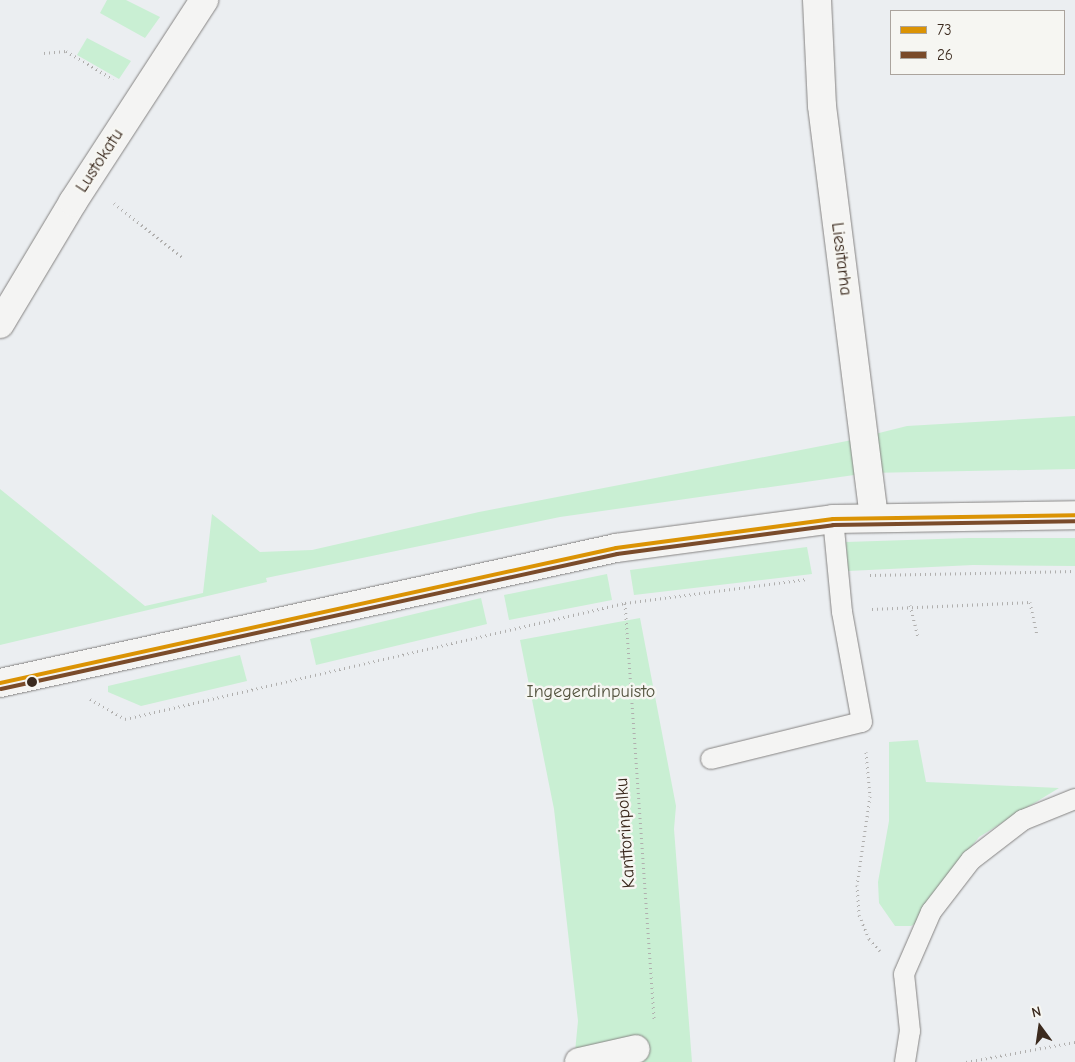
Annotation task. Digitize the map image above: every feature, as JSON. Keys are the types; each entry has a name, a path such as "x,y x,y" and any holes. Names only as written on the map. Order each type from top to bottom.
{"street":[{"name":"Lustokatu","path":"0,324 73,202 204,0"},
{"name":"Liesitarha","path":"817,0 822,106 874,517"},
{"path":"0,684 616,548 833,518 1075,515"},
{"path":"579,1062 636,1049"}],"lane":[{"path":"711,759 862,722 842,612 837,576 833,518"},
{"path":"905,1062 910,1031 904,974 931,912 971,860 1023,820 1075,799"}],"path":[{"path":"44,52 66,50 116,81"},
{"path":"111,201 182,257"},
{"path":"79,701 89,699 125,718 625,603 837,576 1075,571"},
{"path":"842,612 910,605 1030,602 1037,635"},
{"name":"Kanttorinpolku","path":"625,603 654,1025"},
{"path":"910,605 918,638"},
{"path":"862,722 870,796 857,885 859,915 869,939 904,974"},
{"path":"966,1062 1075,1042"}],"green space":[{"path":"107,0 126,0 160,17 145,38 100,13"},
{"path":"87,38 131,61 119,79 77,55"},
{"path":"1075,416 1075,469 868,473 560,517 266,578 267,582 0,645 0,489 145,606 203,593 212,514 260,552 312,550 479,512 847,441 907,426"},
{"path":"969,538 1075,538 1075,566 973,565 848,571 846,542"},
{"path":"807,547 812,574 634,595 630,570"},
{"path":"607,574 612,600 509,620 504,595"},
{"path":"481,598 487,624 316,665 310,639"},
{"name":"Ingegerdinpuisto","path":"640,618 676,806 674,829 692,1062 574,1062 578,1021 554,809 520,640"},
{"path":"240,655 247,681 141,706 108,692 108,686"},
{"path":"918,740 926,782 1059,788 979,837 934,894 918,922 911,926 895,926 879,903 878,882 889,821 889,742"}],"transit line":[{"name":"73","path":"0,683 616,548 833,519 1075,515"},
{"name":"26","path":"1,689 617,554 833,525 1075,521"}]}
